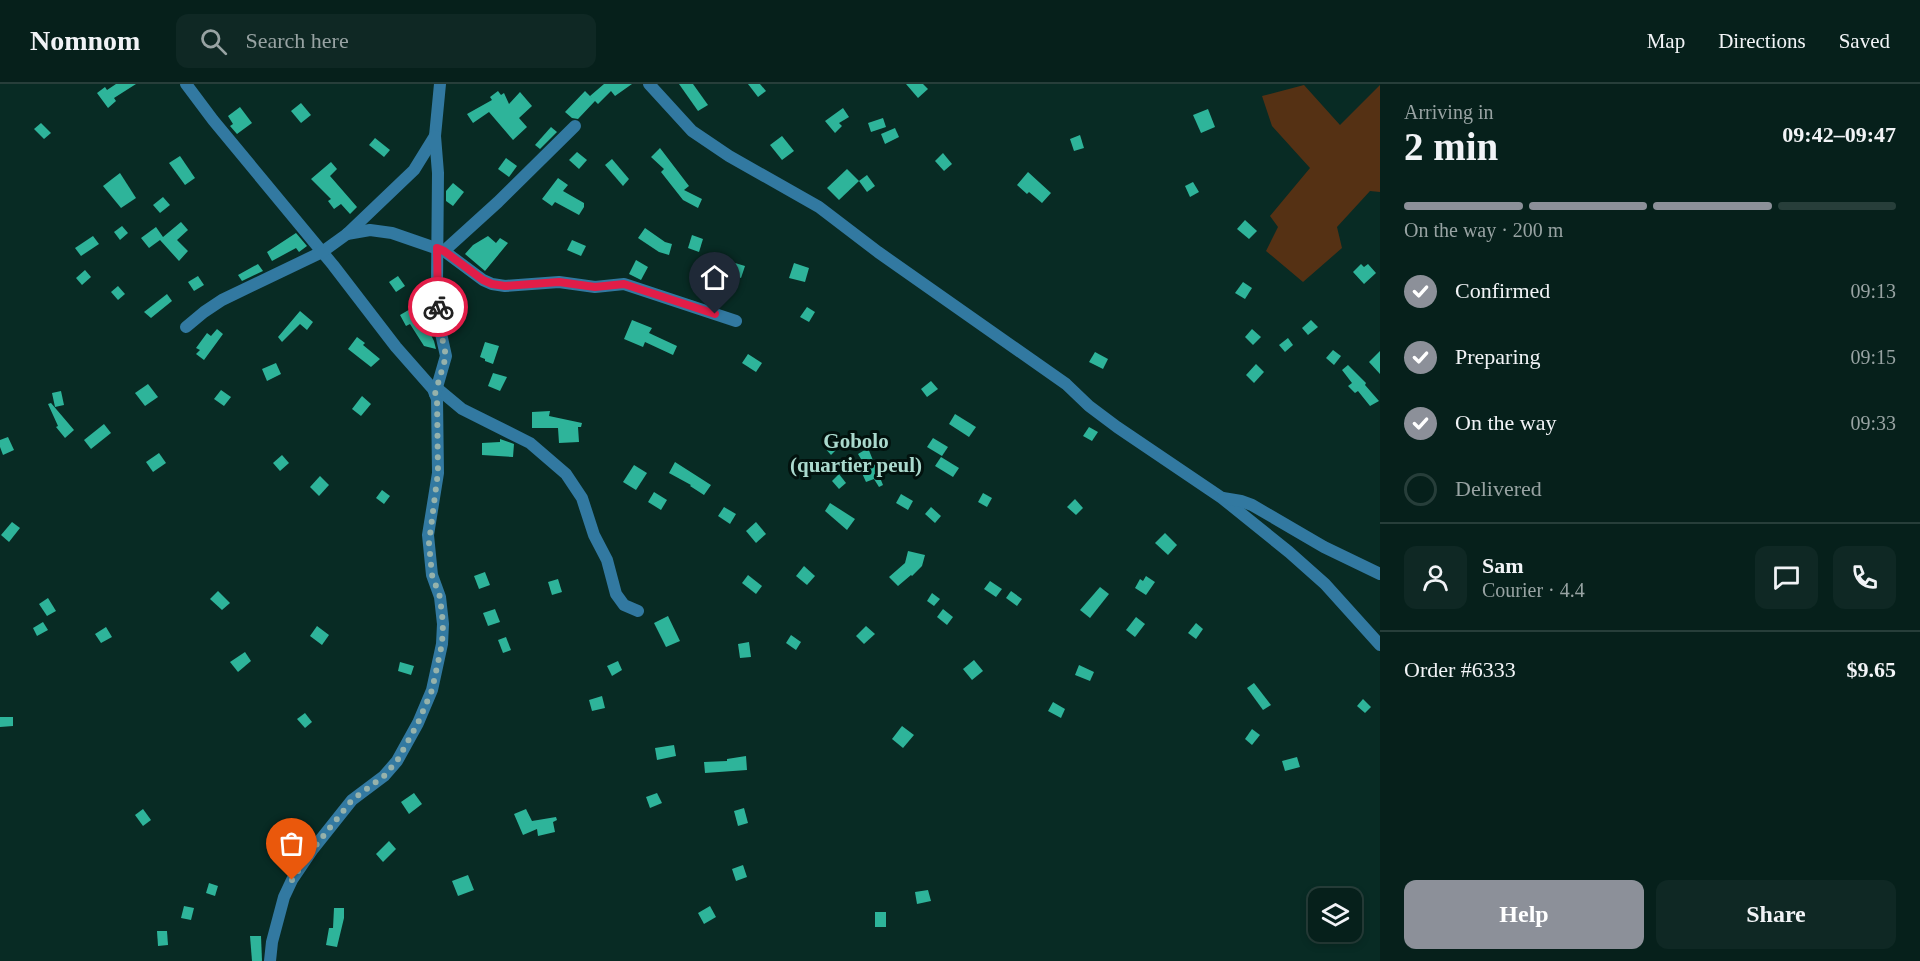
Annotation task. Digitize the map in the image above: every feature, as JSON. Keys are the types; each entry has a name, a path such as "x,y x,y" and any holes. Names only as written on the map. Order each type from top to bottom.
{"street":[{"path":"186,84 436,391 462,409 530,443 566,474 582,498 594,535 607,560 616,594 624,605 638,611"},
{"path":"270,961 272,942 284,897 297,873 352,800 384,776 397,761 418,723 432,690 442,644 443,624 440,597 432,575 429,543 438,472 436,391 446,356 440,328 440,249 435,136 440,84"},
{"path":"649,84 692,131 729,156 819,207 878,252 1066,384 1089,406 1117,427 1222,498 1321,580 1380,645"},
{"path":"440,249 498,202 575,126"},
{"path":"186,327 222,300 322,252 347,234 414,170 435,136"},
{"path":"347,234 381,230 440,249 492,284 505,286 559,282 595,287 624,284 736,321"},
{"path":"1222,498 1247,502 1324,547 1380,574"}],"shaded area":[{"path":"1304,85 1340,125 1380,85 1380,192 1370,191 1337,227 1342,248 1303,282 1266,251 1278,227 1270,216 1310,168 1272,126 1262,96"}],"building":[{"path":"116,84 136,84 114,98 116,101 108,108 97,93 105,87 107,90"},
{"path":"604,84 632,84 615,96 611,91 598,104 595,101 578,119 572,118 565,112 585,91 590,96"},
{"path":"679,84 693,84 708,105 698,111"},
{"path":"748,84 760,84 766,91 758,97"},
{"path":"906,84 923,84 928,89 918,98"},
{"path":"498,91 501,95 504,93 509,104 520,92 532,106 519,118 527,127 513,140 489,112 473,123 467,114 492,100 490,97"},
{"path":"301,103 311,115 301,123 291,111"},
{"path":"240,107 252,123 237,134 230,126 233,124 228,116"},
{"path":"843,108 849,117 839,123 842,126 835,133 825,121"},
{"path":"1208,109 1215,127 1201,133 1193,115"},
{"path":"883,118 886,127 871,132 868,123"},
{"path":"41,123 51,133 44,139 34,129"},
{"path":"551,127 557,132 540,149 535,145"},
{"path":"895,128 899,137 885,144 881,134"},
{"path":"1080,135 1084,148 1074,151 1070,139"},
{"path":"782,136 794,151 782,160 770,145"},
{"path":"375,138 390,150 384,157 369,145"},
{"path":"660,148 689,186 684,190 702,199 698,208 683,200 661,172 664,169 651,157"},
{"path":"577,152 587,160 579,169 569,160"},
{"path":"943,153 952,164 944,171 935,161"},
{"path":"180,156 195,178 185,185 169,163"},
{"path":"506,158 517,166 509,177 498,169"},
{"path":"612,159 629,179 623,186 605,165"},
{"path":"331,162 337,169 330,176 357,207 350,214 341,204 334,209 328,201 331,199 311,179"},
{"path":"847,169 859,181 839,200 827,188"},
{"path":"1028,172 1051,193 1042,203 1017,185"},
{"path":"120,173 136,198 121,208 103,186"},
{"path":"867,175 875,186 867,192 859,181"},
{"path":"558,178 568,185 563,191 584,203 579,215 555,202 552,206 542,199"},
{"path":"1193,182 1199,192 1190,197 1185,186"},
{"path":"453,183 464,192 453,206 446,201 446,191"},
{"path":"163,197 170,205 160,213 153,205"},
{"path":"1245,220 1257,231 1249,239 1237,229"},
{"path":"181,222 188,230 177,240 188,251 179,261 160,240 149,248 141,238 156,227 163,237"},
{"path":"122,226 128,233 120,240 114,232"},
{"path":"645,228 665,242 672,244 669,255 659,252 638,238"},
{"path":"296,233 307,246 299,252 296,248 272,261 267,252"},
{"path":"692,235 703,239 699,252 688,248"},
{"path":"93,236 99,244 81,256 75,248"},
{"path":"488,236 496,243 500,238 508,243 485,271 465,254 473,245"},
{"path":"572,240 586,246 581,256 567,250"},
{"path":"636,260 648,267 641,280 629,274"},
{"path":"725,260 745,266 741,278 721,272"},
{"path":"794,263 809,268 805,282 789,278"},
{"path":"258,264 263,271 242,281 238,275"},
{"path":"1361,264 1364,267 1368,264 1376,273 1364,284 1353,272"},
{"path":"85,270 91,277 82,285 76,278"},
{"path":"198,276 204,285 194,291 188,282"},
{"path":"398,276 405,286 396,292 389,282"},
{"path":"1243,282 1252,288 1245,299 1235,293"},
{"path":"118,286 125,294 118,300 111,292"},
{"path":"167,294 172,301 151,318 144,312"},
{"path":"807,307 815,312 809,322 800,317"},
{"path":"412,308 415,309 429,331 436,349 424,346 410,324 406,326 400,315"},
{"path":"300,311 313,322 307,330 300,324 282,342 278,337"},
{"path":"632,320 652,328 649,333 677,346 673,355 645,342 643,347 624,339"},
{"path":"1311,320 1318,327 1308,335 1302,328"},
{"path":"217,329 223,334 204,360 196,354 200,350 196,348 207,333 211,336"},
{"path":"1252,329 1261,337 1253,345 1245,337"},
{"path":"357,337 380,359 371,367 348,349"},
{"path":"1288,338 1293,345 1285,352 1279,345"},
{"path":"485,342 499,346 493,364 480,357"},
{"path":"1333,350 1341,356 1334,365 1326,358"},
{"path":"1380,351 1380,374 1369,362"},
{"path":"1095,352 1108,359 1103,369 1089,362"},
{"path":"748,354 762,363 756,372 742,363"},
{"path":"276,363 281,374 267,381 262,369"},
{"path":"1256,364 1264,372 1254,383 1246,375"},
{"path":"1348,365 1366,383 1365,385 1379,401 1370,406 1358,391 1355,393 1348,386 1352,383 1342,370"},
{"path":"493,373 507,377 500,391 488,386"},
{"path":"931,381 938,389 927,397 921,389"},
{"path":"148,384 158,397 145,406 135,393"},
{"path":"221,390 231,397 224,406 214,399"},
{"path":"61,391 64,405 55,407 52,393"},
{"path":"362,396 371,404 361,416 352,409"},
{"path":"51,403 74,430 65,438 56,427 58,426 48,404"},
{"path":"550,411 549,416 582,423 581,427 578,427 579,442 559,443 558,428 532,428 532,412"},
{"path":"955,414 976,427 969,437 949,424"},
{"path":"104,424 111,433 91,449 84,440"},
{"path":"1089,427 1098,432 1092,441 1083,436"},
{"path":"8,437 14,450 3,455 0,440"},
{"path":"933,438 948,447 942,456 927,447"},
{"path":"500,439 514,444 513,457 482,455 482,443 500,442"},
{"path":"831,440 838,448 831,455 824,447"},
{"path":"868,448 883,485 879,487 874,479 866,482 861,471 867,469 858,454"},
{"path":"159,453 166,463 153,472 146,462"},
{"path":"282,455 289,463 280,471 273,463"},
{"path":"941,457 959,468 953,477 935,466"},
{"path":"675,462 711,485 704,495 669,473"},
{"path":"634,465 647,473 636,490 623,482"},
{"path":"839,474 846,483 839,489 832,481"},
{"path":"320,476 329,485 319,496 310,487"},
{"path":"382,490 390,496 384,504 376,498"},
{"path":"654,492 667,500 661,510 648,502"},
{"path":"983,493 992,498 987,507 978,502"},
{"path":"901,494 913,501 908,510 896,503"},
{"path":"1075,499 1083,508 1076,515 1067,507"},
{"path":"830,503 855,519 847,530 825,511"},
{"path":"724,507 736,514 730,524 718,516"},
{"path":"931,507 941,516 935,523 925,514"},
{"path":"12,522 20,528 9,542 1,535"},
{"path":"756,522 766,534 756,543 746,531"},
{"path":"1165,533 1177,545 1168,555 1155,543"},
{"path":"908,551 925,555 922,566 898,586 889,577 905,563"},
{"path":"804,566 815,576 807,585 796,576"},
{"path":"485,572 490,585 479,589 474,576"},
{"path":"748,575 762,586 756,594 742,583"},
{"path":"1146,576 1155,582 1146,595 1135,588 1140,579 1143,581"},
{"path":"558,579 562,592 552,595 548,582"},
{"path":"990,581 1002,589 996,597 984,589"},
{"path":"1100,587 1109,594 1090,618 1080,610"},
{"path":"218,591 230,603 222,610 210,599"},
{"path":"1011,591 1022,599 1017,606 1006,598"},
{"path":"932,593 940,599 934,606 927,601"},
{"path":"48,598 56,611 47,616 39,604"},
{"path":"495,609 500,622 488,626 483,613"},
{"path":"943,609 953,617 947,625 937,617"},
{"path":"668,616 680,641 666,647 654,623"},
{"path":"1136,617 1145,624 1135,637 1126,630"},
{"path":"43,622 48,630 37,636 33,628"},
{"path":"1196,623 1203,629 1196,639 1188,633"},
{"path":"317,626 329,635 322,645 310,636"},
{"path":"866,626 875,634 864,644 856,636"},
{"path":"106,627 112,637 101,643 95,634"},
{"path":"791,635 801,642 796,650 786,643"},
{"path":"506,637 511,650 503,653 498,640"},
{"path":"749,642 751,657 740,658 738,644"},
{"path":"245,652 251,661 238,672 230,662"},
{"path":"974,660 983,671 972,680 963,669"},
{"path":"618,661 622,670 612,676 607,666"},
{"path":"400,662 414,666 411,675 398,671"},
{"path":"1079,665 1094,672 1090,681 1075,675"},
{"path":"1254,683 1271,705 1263,710 1247,688"},
{"path":"602,696 605,708 592,711 589,700"},
{"path":"1363,699 1371,707 1365,713 1357,706"},
{"path":"1053,702 1065,709 1061,718 1048,711"},
{"path":"305,713 312,722 305,728 297,719"},
{"path":"0,717 13,717 13,726 0,727"},
{"path":"902,726 914,735 903,748 892,739"},
{"path":"1252,729 1260,735 1252,745 1245,739"},
{"path":"674,745 676,756 657,760 655,748"},
{"path":"746,756 747,770 705,773 704,762 727,761 727,759"},
{"path":"1297,757 1300,767 1285,771 1282,761"},
{"path":"414,793 422,804 409,814 401,802"},
{"path":"657,793 662,803 650,808 646,797"},
{"path":"744,808 748,823 738,826 734,811"},
{"path":"143,809 151,820 143,826 135,815"},
{"path":"526,809 532,821 556,817 557,820 553,822 555,832 538,836 537,829 523,835 514,814"},
{"path":"300,836 308,843 299,854 290,847"},
{"path":"389,841 396,849 383,862 376,854"},
{"path":"743,865 747,877 736,881 732,869"},
{"path":"468,875 474,890 458,896 452,881"},
{"path":"209,883 218,886 215,896 206,893"},
{"path":"928,890 931,901 917,904 915,892"},
{"path":"184,906 194,908 191,920 181,918"},
{"path":"710,906 716,917 704,924 698,913"},
{"path":"334,908 344,908 337,947 326,945 329,928 333,928"},
{"path":"875,912 886,912 886,927 875,927"},
{"path":"157,931 167,931 168,945 158,946"},
{"path":"250,936 261,936 262,961 252,961"}],"way so far":[{"path":"292,880 352,800 393,767 411,737 432,690 442,644 443,624 439,591 432,575 428,535 438,472 437,399 435,394 446,356 438,307"}],"district":[{"name":"Gobolo (quartier peul)","path":"856,453"}],"route":[{"path":"438,307 437,248 492,284 505,286 559,282 589,287 624,284 715,314"}]}
